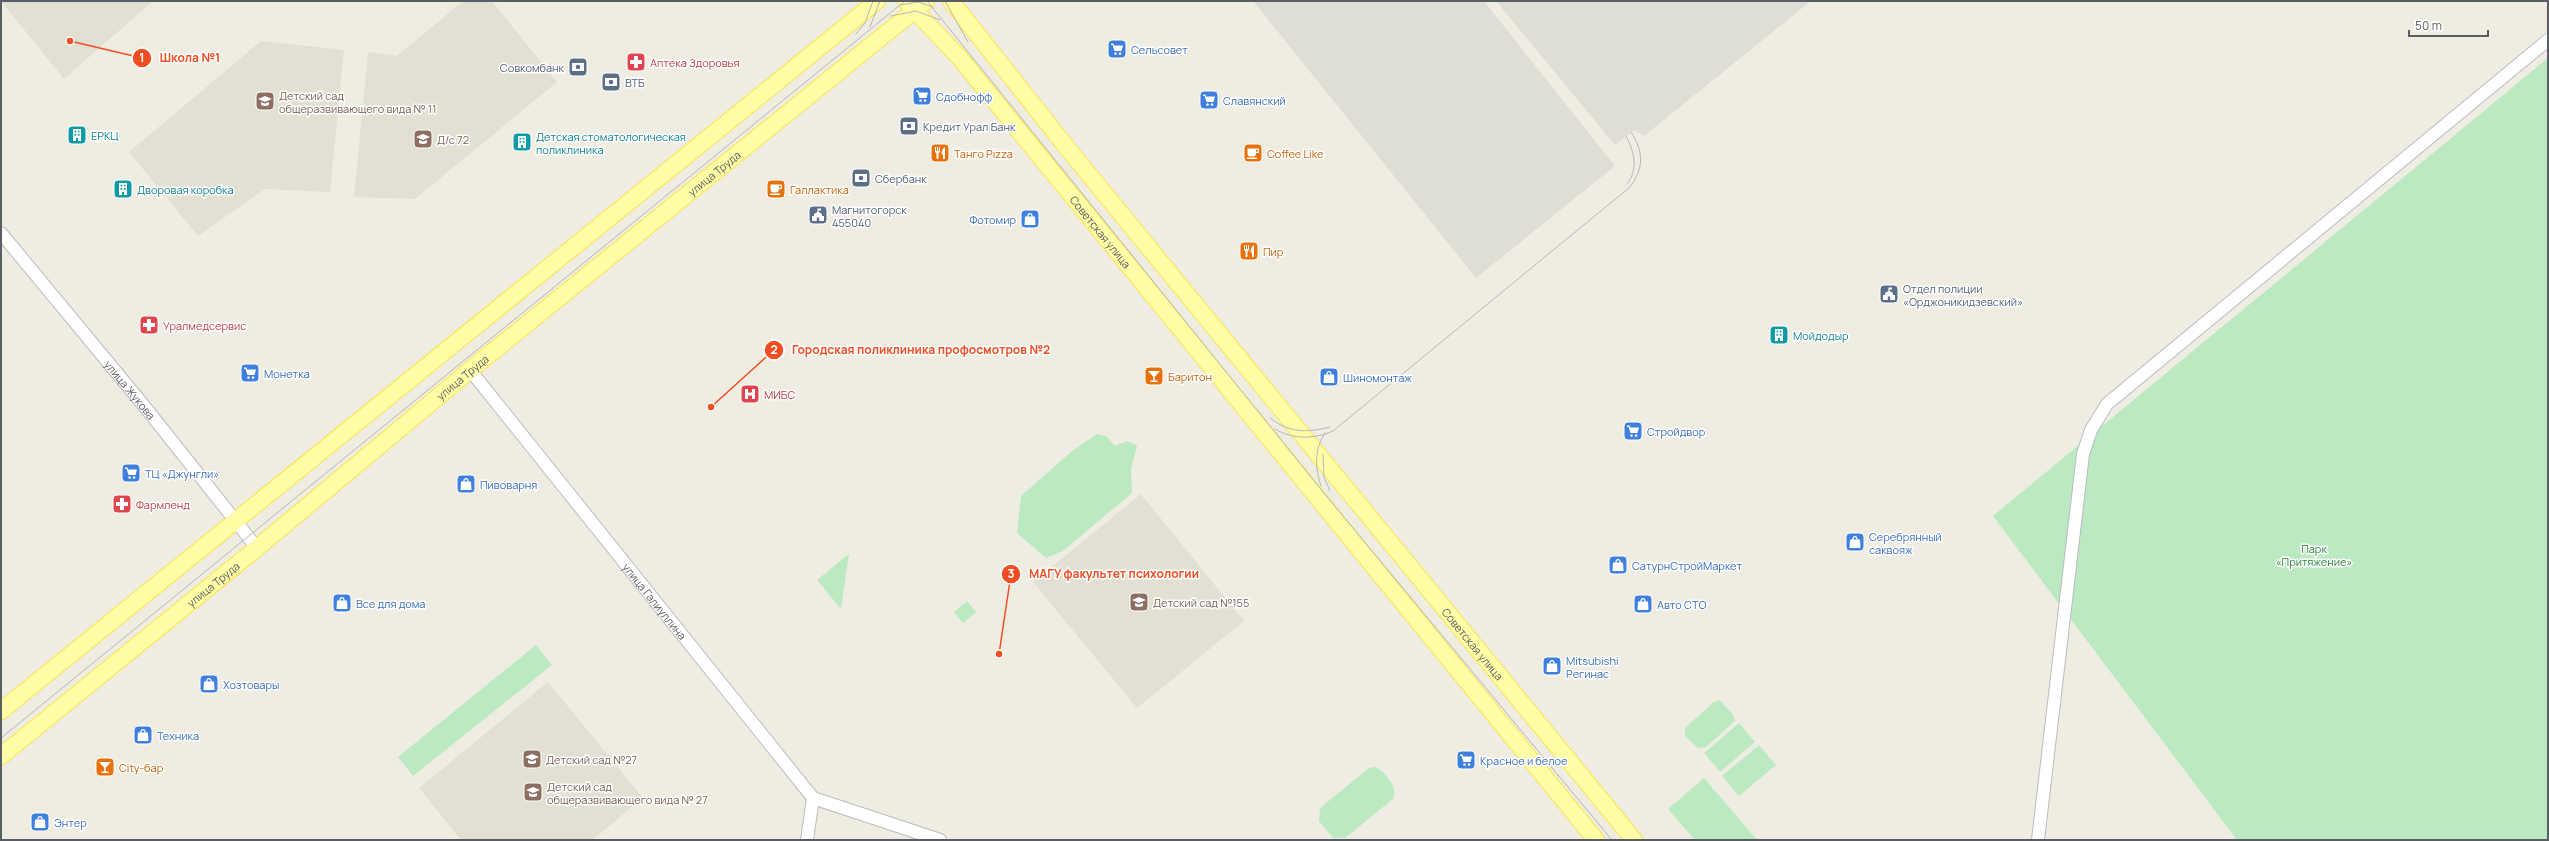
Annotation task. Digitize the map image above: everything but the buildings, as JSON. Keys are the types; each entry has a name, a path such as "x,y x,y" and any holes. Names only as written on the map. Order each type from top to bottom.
{"main road":[{"path":"1,711 877,1"},
{"name":"Советская улица","path":"951,1 1068,149 1634,840"},
{"name":"Советская улица","path":"916,4 1159,306 1293,466 1596,840"},
{"name":"улица Труда","path":"1,756 257,548 470,370 916,4"},
{"path":"1293,466 1313,448"}],"street":[{"path":"2038,840 2083,454 2091,430 2107,404 2548,40"},
{"name":"улица Жукова","path":"1,233 257,548"},
{"name":"улица Галиуллина","path":"470,370 813,798"},
{"path":"807,840 813,798 940,840"}],"shaded area":[{"path":"1,1 153,1 64,79"},
{"name":"Д/с 72","path":"463,1 492,1 557,82 415,199 354,197 368,52 397,56"},
{"path":"1253,1 1484,1 1615,166 1476,278"},
{"path":"1496,1 1811,1 1644,136 1634,130 1615,145"},
{"name":"Детский сад общеразвивающего вида № 11","path":"261,41 344,50 330,192 265,189 198,236 129,152"},
{"name":"Детский сад №155","path":"1141,494 1244,621 1137,708 1033,582"},
{"name":"Детский сад №27","path":"548,682 643,798 592,840 461,840 419,788"}],"green space":[{"name":"Парк «Притяжение»","path":"2548,58 2548,840 2237,840 1993,516"},
{"path":"1097,434 1106,436 1115,446 1127,441 1137,446 1131,469 1132,493 1063,551 1046,558 1017,533 1021,496 1072,451"},
{"path":"849,554 841,609 817,580"},
{"path":"967,601 976,612 963,623 954,612"},
{"path":"536,645 552,665 413,776 398,757"},
{"path":"1720,700 1733,715 1735,721 1706,747 1698,748 1685,736 1685,728 1714,702"},
{"path":"1739,723 1755,742 1720,772 1704,753"},
{"path":"1759,745 1776,765 1739,796 1722,776"},
{"path":"1376,767 1384,773 1390,781 1394,790 1393,799 1345,838 1333,838 1319,821 1320,808 1369,768"},
{"path":"1704,778 1757,840 1695,840 1668,809"}],"tram line":[{"path":"856,34 865,23 873,1"},
{"path":"870,27 880,1"},
{"path":"1,738 905,1"},
{"path":"927,1 1323,492 1612,840"},
{"path":"945,1 968,42"},
{"path":"900,5 918,2 933,7"},
{"path":"891,16 916,11 940,20"},
{"path":"1275,429 1282,433 1297,437 1319,436 1333,431 1630,187 1638,173 1641,160 1638,146 1631,132"},
{"path":"1626,136 1634,160 1633,172 1627,184"},
{"path":"1270,418 1284,427 1291,429 1305,431 1330,427"},
{"path":"1321,486 1317,466 1317,452 1321,439 1325,433"},
{"path":"1323,454 1324,477 1330,491"}],"place":[{"name":"Школа №1","path":"70,41"},
{"name":"Сельсовет","path":"1117,49"},
{"name":"Аптека Здоровья","path":"636,62"},
{"name":"Совкомбанк","path":"578,67"},
{"name":"ВТБ","path":"611,82"},
{"name":"Сдобнофф","path":"922,96"},
{"name":"Славянский","path":"1209,100"},
{"name":"Детский сад общеразвивающего вида № 11","path":"265,101"},
{"name":"Кредит Урал Банк","path":"909,126"},
{"name":"ЕРКЦ","path":"77,135"},
{"name":"Д/с 72","path":"423,139"},
{"name":"Детская стоматологическая поликлиника","path":"522,142"},
{"name":"Танго Pizza","path":"940,153"},
{"name":"Coffee Like","path":"1253,153"},
{"name":"Сбербанк","path":"861,178"},
{"name":"Дворовая коробка","path":"123,189"},
{"name":"Галлактика","path":"776,189"},
{"name":"Магнитогорск 455040","path":"818,215"},
{"name":"Фотомир","path":"1030,219"},
{"name":"Пир","path":"1249,251"},
{"name":"Отдел полиции «Орджоникидзевский»","path":"1889,294"},
{"name":"Уралмедсервис","path":"149,325"},
{"name":"Мойдодыр","path":"1779,335"},
{"name":"Монетка","path":"250,373"},
{"name":"Баритон","path":"1154,376"},
{"name":"Шиномонтаж","path":"1329,377"},
{"name":"МИБС","path":"750,394"},
{"name":"Городская поликлиника профосмотров №2","path":"711,407"},
{"name":"Стройдвор","path":"1633,431"},
{"name":"ТЦ «Джунгли»","path":"131,473"},
{"name":"Пивоварня","path":"466,484"},
{"name":"Фармленд","path":"122,504"},
{"name":"Серебрянный саквояж","path":"1855,542"},
{"name":"СатурнСтройМаркет","path":"1618,565"},
{"name":"Детский сад №155","path":"1139,602"},
{"name":"Все для дома","path":"342,603"},
{"name":"Авто СТО","path":"1643,604"},
{"name":"МАГУ факультет психологии","path":"999,654"},
{"name":"Mitsubishi Регинас","path":"1552,666"},
{"name":"Хозтовары","path":"209,684"},
{"name":"Техника","path":"143,735"},
{"name":"Детский сад №27","path":"532,759"},
{"name":"Красное и белое","path":"1466,760"},
{"name":"City-бар","path":"105,767"},
{"name":"Детский сад общеразвивающего вида № 27","path":"533,792"},
{"name":"Энтер","path":"40,822"}]}
